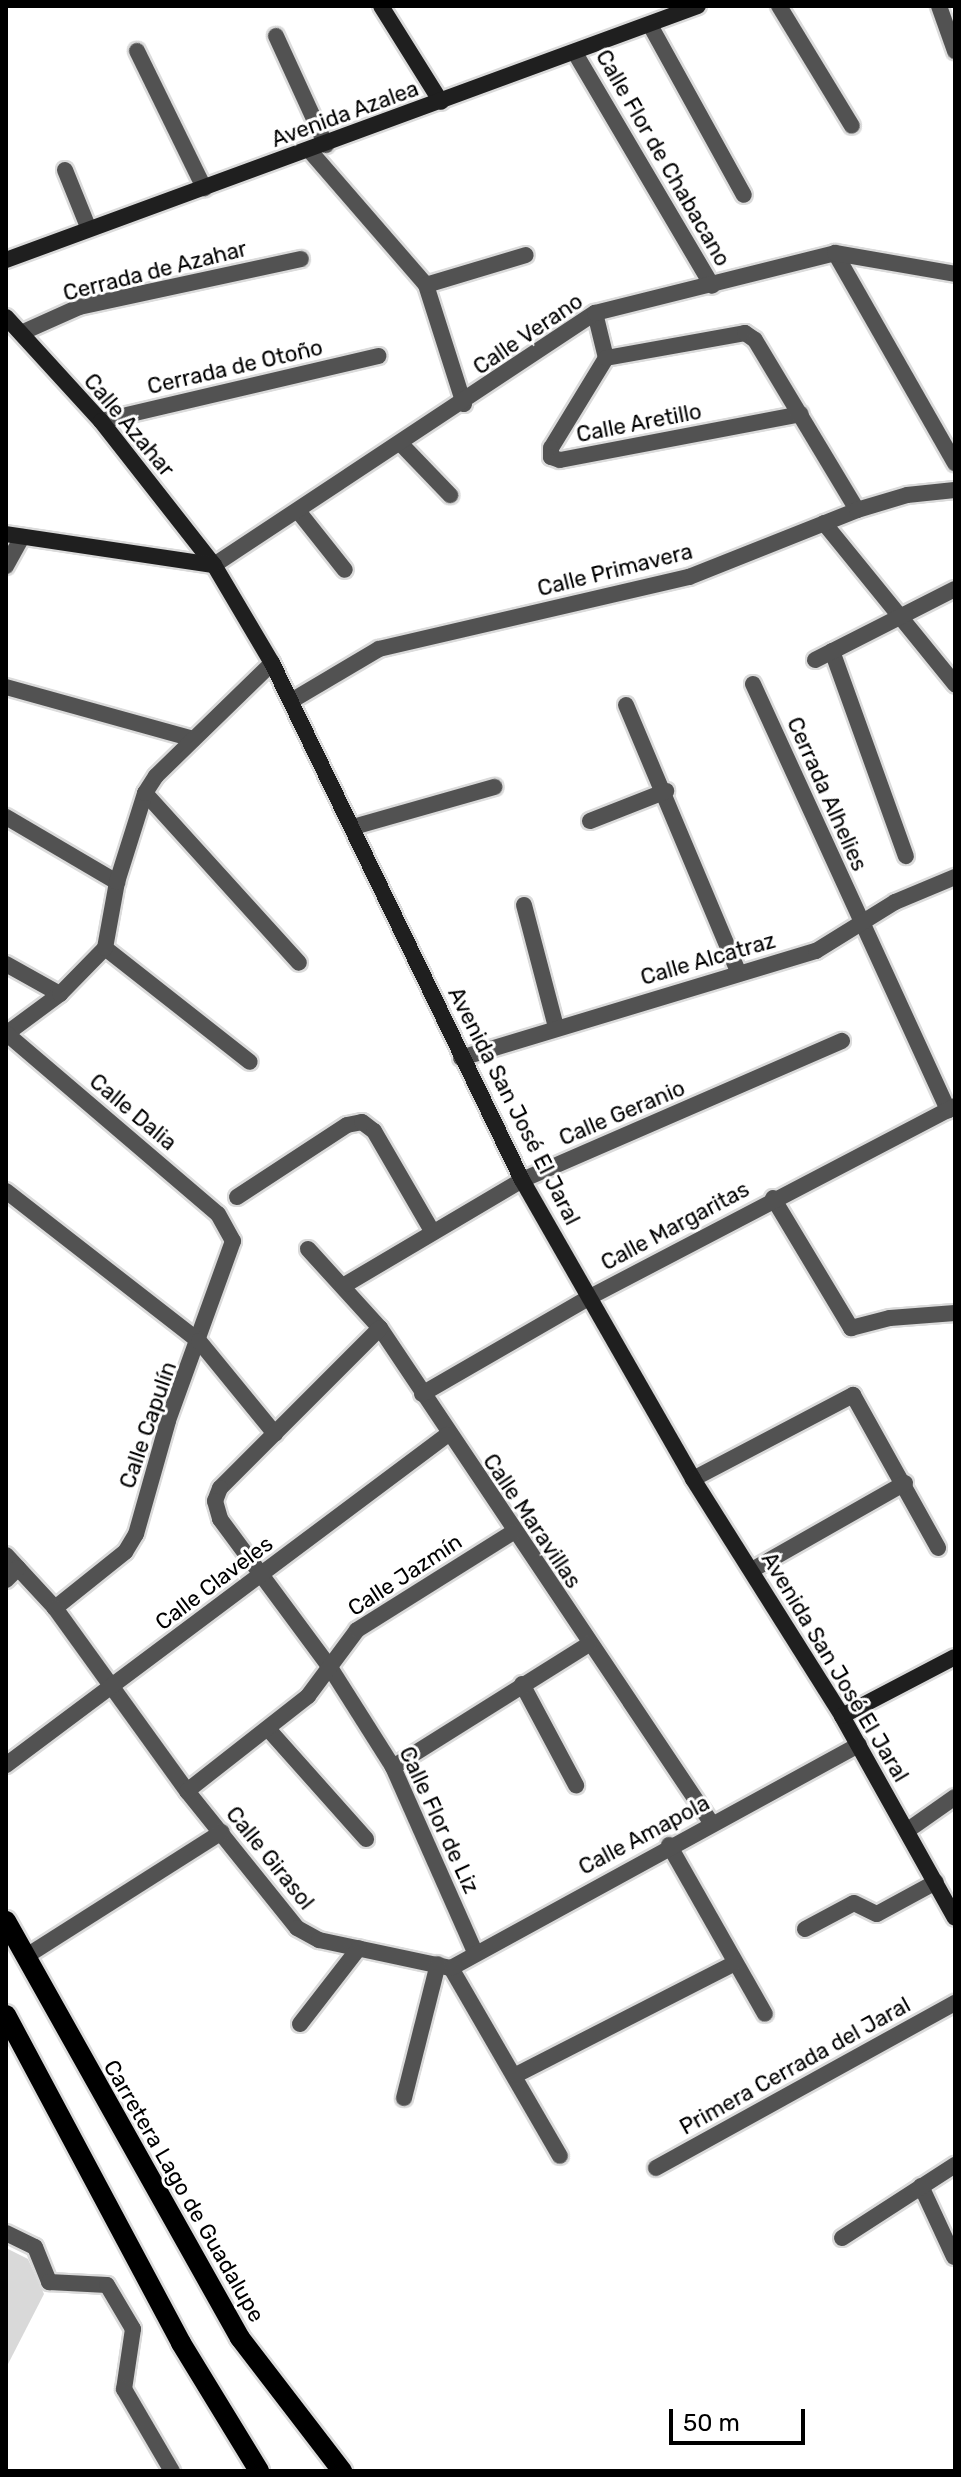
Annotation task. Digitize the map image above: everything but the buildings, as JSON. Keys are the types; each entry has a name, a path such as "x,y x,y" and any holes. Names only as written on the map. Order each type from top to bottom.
{"main road":[{"name":"Carretera Lago de Guadalupe","path":"6,1921 240,2338 342,2471"},
{"path":"6,2015 181,2343 259,2471"}],"street":[{"path":"381,6 441,102"},
{"name":"Avenida Azalea","path":"6,260 88,227 318,148 698,6"},
{"path":"779,6 852,126"},
{"path":"939,6 955,51"},
{"path":"650,25 744,195"},
{"path":"276,36 318,148 426,285 464,404"},
{"path":"137,51 204,188"},
{"name":"Calle Flor de Chabacano","path":"575,53 712,286"},
{"path":"65,170 88,227"},
{"path":"835,253 955,463"},
{"name":"Calle Verano","path":"214,565 464,404 595,313 835,253 955,274"},
{"path":"426,285 526,255"},
{"name":"Cerrada de Azahar","path":"21,333 79,307 301,259"},
{"path":"595,313 606,358 745,333 755,340 857,510"},
{"name":"Calle Azahar","path":"6,317 101,421 214,565"},
{"name":"Cerrada de Otoño","path":"101,421 379,356"},
{"name":"Calle Aretillo","path":"606,358 551,448 551,457 560,460 801,414"},
{"path":"401,444 450,495"},
{"name":"Calle Primavera","path":"291,701 379,649 689,577 857,510 907,495 955,490"},
{"path":"298,511 345,570"},
{"path":"824,523 955,684"},
{"path":"6,566 14,535 214,565"},
{"name":"Avenida San José El Jaral","path":"214,565 272,663 522,1180 693,1479 842,1716 955,1918"},
{"path":"815,660 955,589"},
{"path":"832,651 906,856"},
{"path":"7,1034 60,994 105,948 117,882 145,793 193,739 272,663"},
{"name":"Cerrada Alhelies","path":"753,684 861,923 952,1108"},
{"path":"6,687 193,739"},
{"path":"626,705 666,791 738,971"},
{"path":"353,827 494,787"},
{"path":"590,821 666,791"},
{"path":"145,793 299,963"},
{"path":"6,817 117,882"},
{"name":"Calle Alcatraz","path":"461,1058 738,971 816,951 861,923 955,877"},
{"path":"524,905 556,1027"},
{"path":"105,948 250,1062"},
{"path":"6,964 60,994"},
{"name":"Calle Dalia","path":"7,1034 229,1225"},
{"name":"Calle Geranio","path":"343,1286 522,1180 842,1041"},
{"name":"Calle Margaritas","path":"422,1394 590,1297 773,1198 952,1108"},
{"path":"237,1197 347,1125 362,1122 374,1131 432,1231"},
{"path":"6,1191 199,1341 275,1434 380,1328"},
{"path":"773,1198 851,1328 890,1318 955,1313"},
{"name":"Calle Capulín","path":"55,1608 125,1552 136,1534 168,1421 233,1241 229,1225"},
{"name":"Calle Maravillas","path":"308,1249 380,1328 447,1435 712,1824"},
{"path":"693,1479 853,1395 905,1483 938,1548"},
{"name":"Calle Flor de Liz","path":"275,1434 220,1488 215,1501 220,1519 331,1669 393,1767 475,1952"},
{"name":"Calle Claveles","path":"6,1765 447,1435"},
{"path":"752,1570 905,1483"},
{"name":"Calle Jazmín","path":"187,1791 269,1730 331,1669 357,1630 513,1532"},
{"name":"Calle Girasol","path":"6,1555 12,1574 55,1608 187,1791 297,1928 319,1940 445,1966"},
{"path":"393,1767 589,1644"},
{"path":"842,1716 955,1657"},
{"path":"522,1684 576,1785"},
{"path":"269,1730 366,1839"},
{"name":"Calle Amapola","path":"445,1966 859,1745"},
{"path":"908,1830 955,1797"},
{"path":"25,1957 222,1832"},
{"path":"669,1845 765,2014"},
{"path":"805,1929 854,1903 877,1914 936,1882"},
{"path":"300,2024 359,1948"},
{"path":"516,2075 735,1963"},
{"path":"445,1966 516,2075 560,2156"},
{"path":"404,2098 445,1966"},
{"name":"Primera Cerrada del Jaral","path":"656,2168 955,2003"},
{"path":"842,2238 955,2165"},
{"path":"921,2186 954,2257"},
{"path":"6,2233 35,2247 49,2282 107,2285 133,2329 124,2389 172,2471"}],"shaded area":[{"path":"6,2248 28,2259 44,2294 7,2366"}]}
